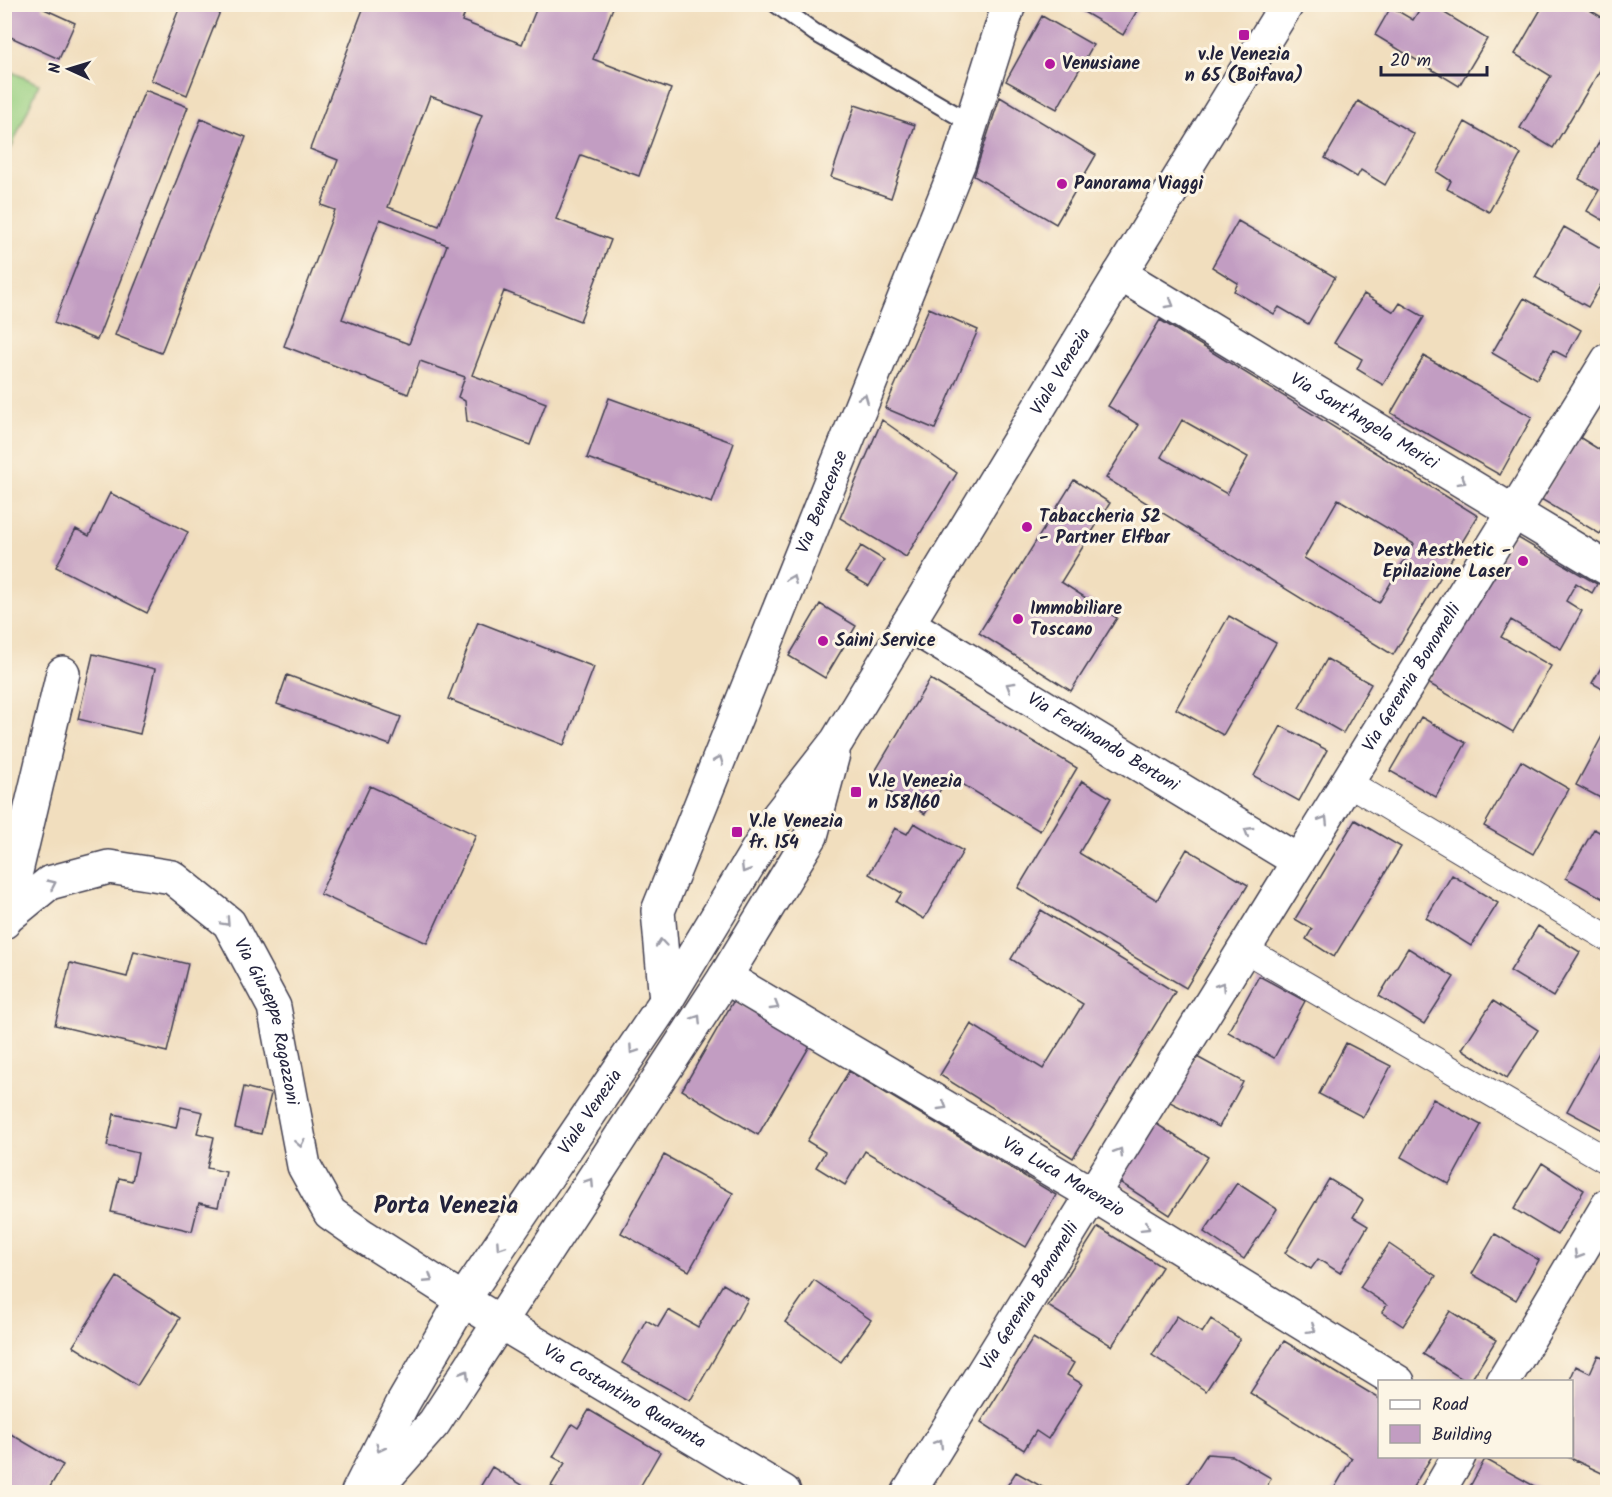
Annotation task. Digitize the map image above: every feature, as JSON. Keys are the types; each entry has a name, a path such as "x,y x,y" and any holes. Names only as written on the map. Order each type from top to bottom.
{"street":[{"name":"Via Benacense","path":"666,1001 658,911 955,173 1008,4"},
{"name":"Viale Venezia","path":"358,1492 403,1403 463,1300 666,1001 776,819 837,741 1120,274 1287,4"},
{"name":"Via Sant'Angela Merici","path":"1120,274 1608,570"},
{"name":"Via Geremia Bonomelli","path":"909,1492 1608,360"},
{"name":"Via Ferdinando Bertoni","path":"908,624 1298,861"},
{"name":"Via Giuseppe Ragazzoni","path":"5,920 63,673"},
{"name":"Viale Venezia","path":"373,1492 434,1423 724,977 811,836 837,741"},
{"path":"1347,782 1608,938"},
{"name":"Via Giuseppe Ragazzoni","path":"5,920 49,883 109,867 172,877 230,923 274,1007 304,1166 330,1213 463,1300"},
{"path":"1244,949 1608,1161"},
{"name":"Via Luca Marenzio","path":"724,977 1092,1194 1395,1380"},
{"path":"1504,1380 1608,1205"},
{"name":"Via Costantino Quaranta","path":"463,1300 784,1492"},
{"path":"1438,1492 1458,1458"}],"lane":[{"path":"776,4 814,32 972,124"}],"green space":[{"path":"5,69 39,84 4,162"}],"building":[{"path":"4,4 43,4 42,8 75,23 59,59 4,34"},
{"path":"181,4 223,4 187,95 151,80"},
{"path":"365,4 468,4 462,21 522,44 538,5 614,5 593,59 671,89 639,176 581,155 556,219 611,240 580,321 504,291 472,375 546,403 530,445 467,421 465,401 458,397 465,377 420,361 408,394 284,346 335,210 321,205 338,160 310,149","holes":["430,96 482,115 439,226 388,207","380,219 447,245 409,344 342,319"]},
{"path":"1070,4 1141,4 1123,35"},
{"path":"1423,4 1430,4 1487,39 1459,86 1375,35 1391,7 1413,20"},
{"path":"1544,4 1580,4 1608,21 1608,57 1553,148 1520,128 1551,76 1515,54"},
{"path":"1042,16 1093,45 1057,109 1006,81"},
{"path":"145,90 188,107 97,340 54,323"},
{"path":"1000,97 1096,155 1056,224 974,176"},
{"path":"1358,101 1414,134 1385,185 1361,170 1357,177 1325,158"},
{"path":"855,105 915,125 891,198 831,177"},
{"path":"201,119 246,137 161,353 115,335"},
{"path":"1465,122 1521,154 1489,212 1447,189 1451,181 1437,172"},
{"path":"1602,137 1608,140 1608,223 1587,211 1599,190 1579,179"},
{"path":"1238,221 1335,277 1308,324 1279,307 1274,314 1234,291 1238,283 1212,267"},
{"path":"1564,227 1608,252 1608,272 1588,307 1535,277"},
{"path":"1364,294 1394,312 1400,303 1424,317 1383,385 1357,369 1362,359 1334,343"},
{"path":"1524,298 1581,330 1566,357 1553,350 1537,379 1492,353"},
{"path":"929,308 978,330 935,429 885,408"},
{"path":"1160,320 1478,516 1393,655 1106,478 1139,425 1108,406","holes":["1182,420 1248,457 1227,494 1161,457","1338,499 1414,544 1379,603 1304,558"]},
{"path":"1424,356 1532,417 1500,475 1391,413"},
{"path":"609,398 734,443 712,503 587,458"},
{"path":"882,420 957,473 906,557 840,518"},
{"path":"1579,437 1608,455 1608,522 1600,534 1541,499"},
{"path":"1074,480 1110,503 1061,582 1117,618 1071,691 979,633"},
{"path":"110,493 188,532 147,613 56,567 76,529 89,536"},
{"path":"1513,535 1597,584 1592,593 1576,583 1566,601 1582,611 1561,649 1511,620 1501,637 1551,666 1513,732 1428,683"},
{"path":"861,546 884,560 869,586 845,572"},
{"name":"Saini Service","path":"820,604 856,626 825,678 789,656"},
{"path":"1229,616 1276,643 1223,735 1176,709"},
{"path":"478,622 594,667 564,745 448,699"},
{"path":"93,654 155,669 140,734 78,719"},
{"path":"1608,656 1608,692 1592,683"},
{"path":"1327,659 1371,684 1343,733 1299,708"},
{"path":"287,675 401,717 390,745 277,704"},
{"path":"930,679 1077,768 1040,831 949,776 925,814 870,780"},
{"path":"1421,717 1466,743 1436,797 1390,771"},
{"path":"1608,725 1608,802 1576,785"},
{"path":"1281,726 1327,750 1299,801 1254,776"},
{"path":"1521,761 1569,789 1533,854 1484,826"},
{"path":"1082,781 1111,798 1079,853 1157,900 1187,849 1248,885 1186,988 1018,888"},
{"path":"370,786 476,835 427,943 320,894"},
{"path":"1355,820 1401,847 1334,957 1306,939 1312,929 1295,919"},
{"path":"914,823 963,851 924,919 896,902 902,893 869,874 895,828 907,834"},
{"path":"1594,829 1608,837 1608,901 1566,878"},
{"path":"1452,875 1498,903 1471,946 1426,918"},
{"path":"1041,910 1175,992 1073,1158 940,1075 971,1024 1043,1069 1083,1004 1011,959"},
{"path":"1538,926 1580,952 1553,997 1510,971"},
{"path":"1408,948 1454,977 1424,1024 1379,996"},
{"path":"134,951 188,964 167,1052 55,1025 70,963 127,977"},
{"path":"1259,976 1305,1001 1274,1058 1228,1032"},
{"path":"734,1000 811,1044 758,1135 682,1090"},
{"path":"1493,1001 1538,1030 1507,1078 1462,1049"},
{"path":"1608,1036 1608,1133 1567,1111"},
{"path":"1346,1043 1391,1066 1363,1117 1319,1094"},
{"path":"1195,1056 1243,1082 1219,1127 1170,1102"},
{"path":"849,1071 1056,1195 1026,1247 865,1151 845,1185 816,1167 825,1152 807,1141"},
{"path":"244,1087 271,1094 261,1134 235,1128"},
{"path":"1433,1099 1481,1125 1449,1184 1401,1157"},
{"path":"181,1107 203,1112 197,1133 214,1137 207,1168 226,1172 218,1207 199,1203 192,1231 111,1212 119,1178 132,1181 138,1153 107,1146 114,1114 176,1128"},
{"path":"1155,1123 1208,1157 1170,1215 1118,1181"},
{"path":"664,1155 733,1193 689,1271 621,1233"},
{"path":"1542,1163 1584,1190 1557,1235 1514,1209"},
{"path":"1329,1179 1363,1200 1353,1217 1368,1226 1340,1273 1318,1259 1311,1269 1285,1253"},
{"path":"1237,1183 1277,1209 1244,1259 1204,1232"},
{"path":"1098,1227 1162,1267 1112,1346 1048,1306"},
{"path":"1495,1234 1539,1260 1516,1300 1472,1274"},
{"path":"1389,1244 1436,1276 1403,1326 1382,1312 1387,1305 1360,1287"},
{"path":"117,1277 180,1318 137,1386 73,1346"},
{"path":"814,1280 871,1320 841,1362 785,1322"},
{"path":"723,1284 748,1299 690,1401 622,1363 646,1320 658,1327 668,1310 698,1327"},
{"path":"1450,1311 1496,1340 1471,1380 1464,1380 1423,1354"},
{"path":"1177,1316 1202,1333 1211,1319 1240,1339 1206,1391 1152,1355"},
{"path":"1033,1338 1074,1363 1067,1375 1082,1384 1048,1439 1036,1431 1024,1450 981,1422"},
{"path":"1284,1341 1378,1398 1378,1458 1431,1458 1410,1492 1332,1492 1352,1458 1250,1393"},
{"path":"1598,1355 1608,1359 1608,1426 1602,1437 1608,1439 1606,1475 1570,1458 1573,1458 1573,1380 1570,1380 1576,1366 1590,1373"},
{"path":"589,1410 660,1452 637,1492 562,1492 551,1486 565,1463 553,1457 572,1424 578,1428"},
{"path":"4,1430 63,1465 47,1492 4,1492"},
{"path":"1207,1454 1233,1456 1271,1478 1264,1492 1182,1492"},
{"path":"1485,1459 1545,1492 1467,1492"},
{"path":"492,1467 534,1492 477,1492"},
{"path":"1016,1472 1051,1492 1003,1492"}],"place":[{"name":"v.le Venezia n 65 (Boifava)","path":"1244,35"},
{"name":"Venusiane","path":"1050,64"},
{"name":"Panorama Viaggi","path":"1062,184"},
{"name":"Tabaccheria 52 - Partner Elfbar","path":"1027,527"},
{"name":"Deva Aesthetic - Epilazione Laser","path":"1523,561"},
{"name":"Immobiliare Toscano","path":"1018,619"},
{"name":"Saini Service","path":"823,641"},
{"name":"V.le Venezia n 158/160","path":"856,792"},
{"name":"V.le Venezia fr. 154","path":"737,832"}],"district":[{"name":"Porta Venezia","path":"446,1206"}]}
